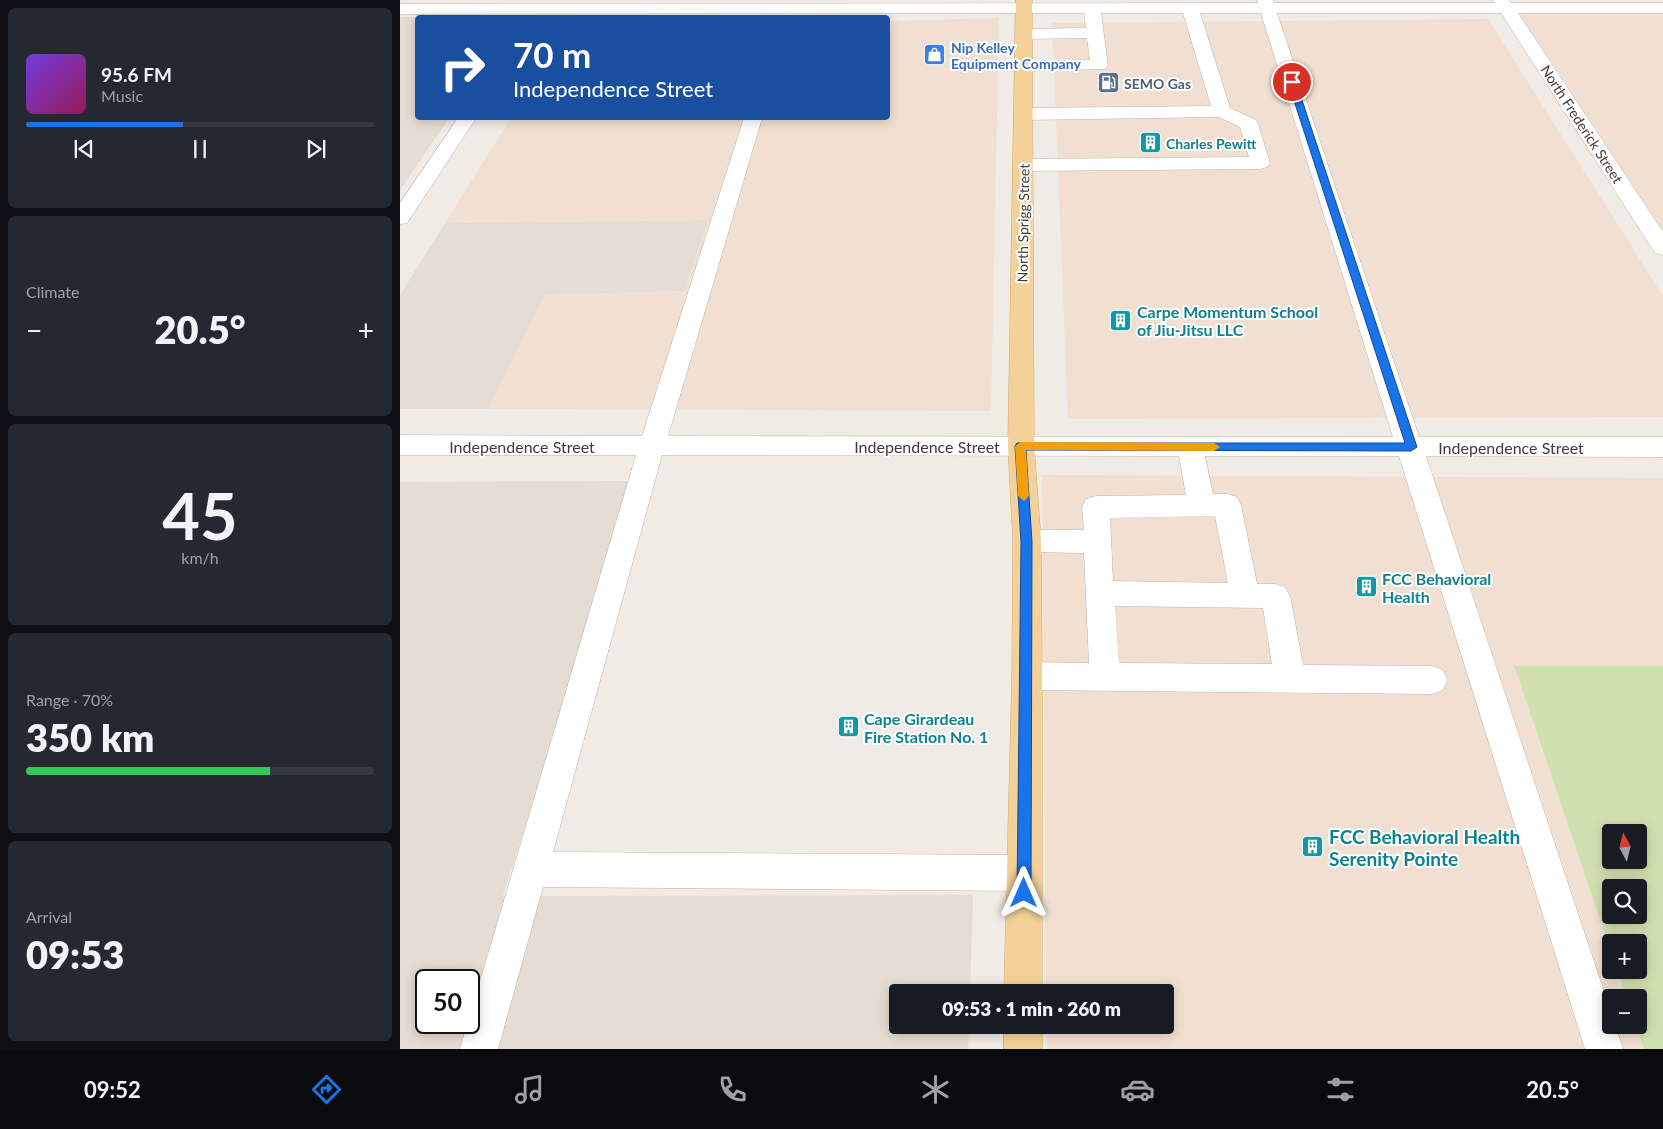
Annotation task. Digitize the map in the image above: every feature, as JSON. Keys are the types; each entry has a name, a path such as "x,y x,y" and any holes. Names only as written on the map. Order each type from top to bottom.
{"main road":[{"name":"North Sprigg Street","path":"1023,984 1027,676 1027,542 1021,446 1024,5"},
{"path":"1023,1034 1023,1049"}],"street":[{"path":"1267,4 1604,1049"},
{"path":"400,9 786,9 1024,5 1092,10 1190,9 1267,4 1503,4 1663,8"},
{"name":"North Frederick Street","path":"1503,4 1662,245"},
{"path":"1190,9 1222,111"},
{"path":"1024,66 1099,65 1092,10"},
{"path":"1024,34 1095,33"},
{"path":"1054,34 1057,66"},
{"path":"1023,165 1260,163 1249,124 1222,111 1024,114"},
{"path":"400,218 466,120"},
{"path":"479,1049 652,446 752,120"},
{"name":"Independence Street","path":"400,445 1663,446"},
{"path":"1190,447 1202,505"},
{"path":"1105,677 1099,593 1096,507 1227,505 1245,596"},
{"path":"1027,542 1098,542"},
{"path":"1099,593 1275,596 1290,678"},
{"path":"1027,676 1432,680"},
{"path":"531,869 1024,873"}],"shaded area":[{"path":"1512,10 1663,10 1663,240"},
{"path":"400,17 415,17 415,120 448,120 400,190"},
{"path":"999,18 991,411 489,409 545,295 684,291 709,220 445,223 510,120 890,120 890,21"},
{"path":"1488,19 1663,296 1663,417 1068,419 1052,23"},
{"path":"709,220 684,291 545,295 489,409 400,409 400,295 445,223"},
{"path":"1042,475 1663,478 1663,666 1514,667 1605,934 1602,934 1602,979 1620,979 1624,989 1602,989 1602,1034 1639,1034 1644,1049 1047,1049 1047,1034 1174,1034 1174,984 1046,984"},
{"path":"635,481 503,896 973,895 970,984 889,984 889,1034 969,1034 968,1049 400,1049 400,482"}],"green space":[{"path":"1514,666 1663,666 1663,1049 1644,1049 1639,1034 1647,1034 1647,989 1624,989 1620,979 1647,979 1647,934 1605,934"}],"slow traffic":[{"path":"1024,496 1021,446 1214,447"}],"place":[{"name":"Nip Kelley Equipment Company","path":"935,55"},
{"name":"SEMO Gas","path":"1108,83"},
{"name":"Charles Pewitt","path":"1150,143"},
{"name":"Carpe Momentum School of Jiu-Jitsu LLC","path":"1121,320"},
{"name":"FCC Behavioral Health","path":"1366,587"},
{"name":"Cape Girardeau Fire Station No. 1","path":"848,727"},
{"name":"FCC Behavioral Health Serenity Pointe","path":"1313,847"}],"route":[{"path":"1024,893 1027,542 1021,446 1411,447 1292,82"}]}
